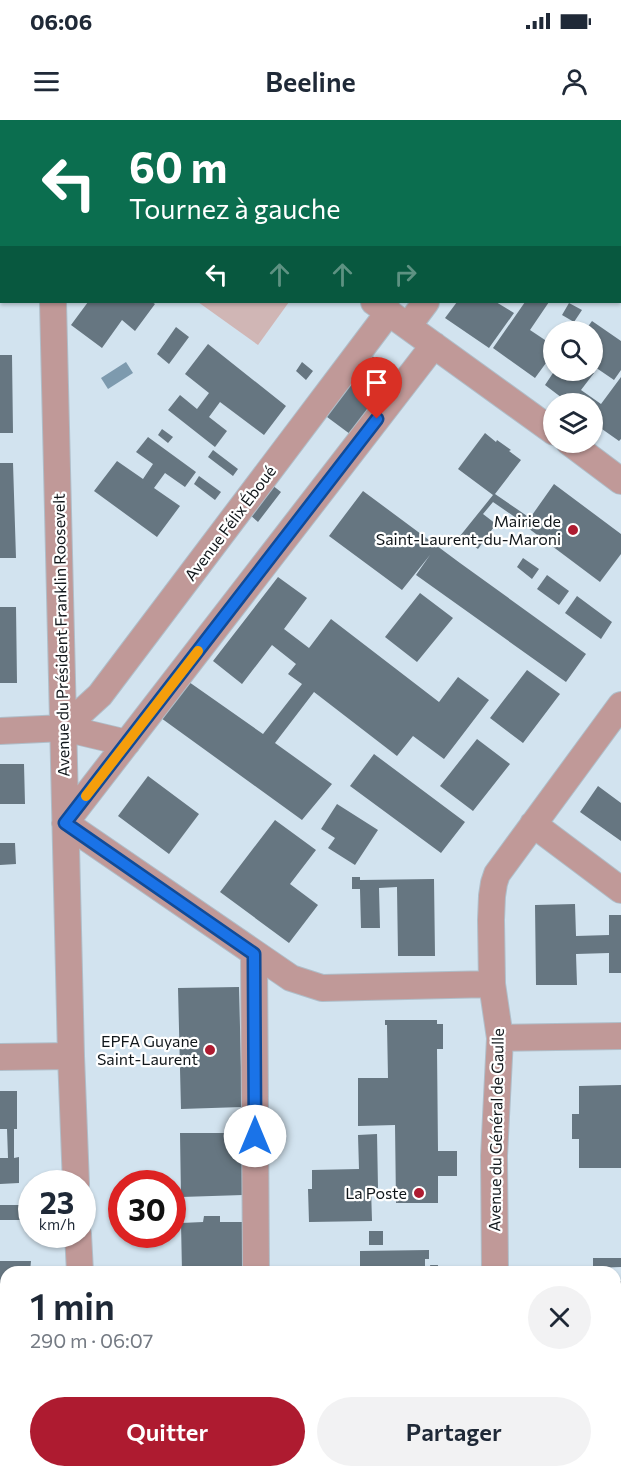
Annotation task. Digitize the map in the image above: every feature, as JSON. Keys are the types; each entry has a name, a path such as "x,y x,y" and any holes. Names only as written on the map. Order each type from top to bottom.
{"street":[{"name":"Avenue du Président Franklin Roosevelt","path":"53,303 75,1170"},
{"name":"Avenue Félix Éboué","path":"64,728 100,695 390,313 423,303"},
{"path":"390,313 543,424"},
{"path":"434,345 65,823 291,978 322,988 492,984"},
{"path":"583,453 621,481"},
{"name":"Avenue du Général de Gaulle","path":"495,1266 494,1156 500,1038 492,984 494,884 498,874 533,824 621,705"},
{"path":"0,731 64,728 127,743"},
{"path":"533,824 621,890"},
{"path":"254,954 256,1266"},
{"path":"500,1038 621,1036"},
{"path":"0,1057 71,1056"},
{"path":"79,1248 80,1266"}],"shaded area":[{"path":"199,303 288,303 258,345"}],"water":[{"path":"126,362 133,373 108,389 101,378"}],"building":[{"path":"87,303 155,304 135,331 122,320 102,348 71,325"},
{"path":"456,303 498,303 514,313 489,348 445,318"},
{"path":"524,303 548,303 530,330 543,339 543,367 535,378 493,348"},
{"path":"569,303 582,310 575,321 562,315"},
{"path":"176,327 189,337 169,364 157,354"},
{"path":"603,329 621,341 621,370 614,380 603,372"},
{"path":"208,344 286,406 264,435 220,402 209,417 227,431 215,447 168,410 180,395 197,409 209,393 185,374"},
{"path":"368,353 399,375 354,437 323,414"},
{"path":"0,355 12,355 13,433 0,433"},
{"path":"302,362 313,371 306,380 296,371"},
{"path":"621,377 621,439 619,441 603,430 603,401"},
{"path":"548,381 588,381 581,390 585,393 556,393 545,385"},
{"path":"162,429 173,437 168,443 158,435"},
{"name":"Mairie de Saint-Laurent-du-Maroni","path":"485,433 511,450 509,451 521,460 495,494 530,518 554,484 621,534 621,554 600,582 493,502 483,514 496,524 478,549 460,536 493,495 458,469"},
{"path":"148,437 196,472 185,487 165,473 154,488 180,506 157,537 94,491 117,461 143,479 153,464 136,452"},
{"path":"213,450 238,469 233,476 208,457"},
{"path":"0,463 13,463 16,558 0,558"},
{"path":"199,476 221,492 215,500 194,484"},
{"path":"272,485 281,492 258,522 249,514"},
{"path":"363,491 586,654 566,682 416,575 430,555 402,590 329,536"},
{"path":"523,558 539,569 532,579 517,567"},
{"path":"547,575 569,591 559,605 537,589"},
{"path":"278,577 307,598 284,629 309,648 331,619 439,702 458,677 489,700 444,759 413,736 397,756 314,692 275,743 332,784 302,820 161,718 189,682 263,734 302,684 288,674 296,664 272,645 242,684 213,661"},
{"path":"420,593 453,618 417,662 385,637"},
{"path":"577,596 612,622 601,639 565,613"},
{"path":"0,607 16,607 17,683 0,683"},
{"path":"527,670 560,694 523,743 490,718"},
{"path":"477,739 510,764 473,811 440,786"},
{"path":"374,754 465,822 441,853 350,786"},
{"path":"0,764 24,764 25,804 0,804"},
{"path":"148,776 199,814 169,854 118,816"},
{"path":"598,786 621,803 621,841 580,812"},
{"path":"337,804 378,830 355,865 328,848 335,838 321,829"},
{"path":"275,820 316,850 290,884 318,905 289,943 220,892"},
{"path":"0,843 15,843 16,864 0,865"},
{"path":"352,877 360,877 360,880 434,879 435,956 398,956 397,887 379,888 380,928 361,928 360,889 352,889"},
{"path":"575,904 576,936 609,935 609,915 621,915 621,973 609,973 609,953 576,954 577,985 536,985 535,905"},
{"path":"239,987 242,1107 181,1109 178,988"},
{"name":"La Poste","path":"385,1020 437,1020 437,1024 443,1024 443,1049 437,1049 438,1151 457,1151 457,1176 438,1176 438,1203 396,1203 395,1125 358,1126 358,1078 388,1078"},
{"path":"621,1085 621,1168 579,1168 579,1139 572,1139 572,1114 579,1114 579,1086"},
{"path":"0,1091 17,1091 14,1158 19,1157 18,1183 0,1184 0,1158 8,1158 7,1129 0,1129"},
{"path":"180,1133 242,1133 243,1195 186,1197 186,1170 181,1170"},
{"path":"377,1134 378,1188 371,1188 372,1221 309,1222 308,1189 312,1189 312,1170 359,1169 358,1135"},
{"path":"0,1205 18,1205 18,1220 0,1220"},
{"path":"204,1216 220,1216 220,1222 243,1222 243,1266 182,1266 182,1248 186,1248 186,1223 203,1222"},
{"path":"369,1231 383,1231 383,1245 369,1245"},
{"path":"429,1250 429,1259 425,1259 425,1266 360,1266 360,1251"},
{"path":"593,1258 621,1258 621,1266 593,1266"},
{"path":"0,1261 31,1261 31,1266 0,1266"}],"slow traffic":[{"path":"86,796 198,651"}],"place":[{"name":"Mairie de Saint-Laurent-du-Maroni","path":"573,530"},
{"name":"EPFA Guyane Saint-Laurent","path":"210,1050"},
{"name":"La Poste","path":"419,1193"}],"route":[{"path":"255,1136 254,954 65,823 377,419"}]}
